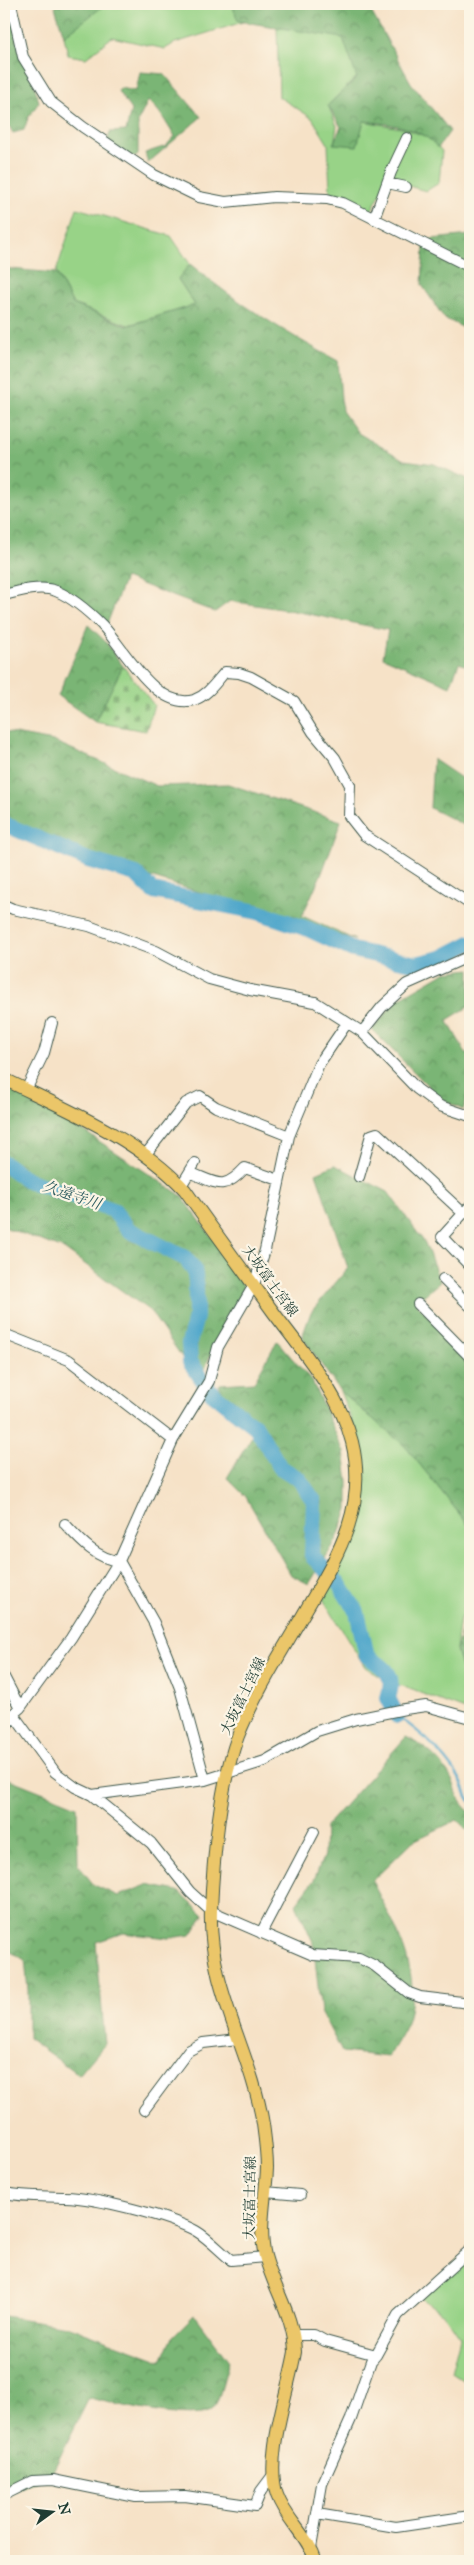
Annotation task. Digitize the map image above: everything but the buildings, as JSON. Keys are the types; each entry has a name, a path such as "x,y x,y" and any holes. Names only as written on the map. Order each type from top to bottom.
{"main road":[{"name":"大坂富士宮線","path":"4,1079 146,1154 168,1172 181,1186 327,1386 352,1442 356,1471 355,1498 348,1530 336,1561 259,1691 237,1737 228,1773 220,1821 211,1911 212,1953 262,2119 266,2153 262,2235 265,2256 290,2317 294,2335 295,2352 274,2454 273,2475 277,2495 284,2510 311,2548 316,2561"}],"street":[{"path":"11,4 23,57 51,102 83,127 154,175 199,197 226,202 274,198 327,199 343,203 470,267"},
{"path":"374,218 386,183 407,138"},
{"path":"386,183 406,187"},
{"path":"4,595 44,589 55,590 71,599 102,625 150,684 168,696 180,700 193,700 209,691 225,672 239,673 282,693 294,701 313,732 335,758 350,785 349,816 352,822 364,835 470,904"},
{"path":"4,905 13,909 90,926 156,951 209,979 250,990 315,1002 362,1032 417,1089 440,1106 470,1116"},
{"path":"362,1032 382,1007 407,984 470,956"},
{"path":"26,1090 44,1053 52,1023"},
{"path":"4,1731 16,1711 71,1638 119,1561 172,1440 206,1386 218,1347 254,1285 265,1250 289,1136 319,1064 347,1023"},
{"path":"146,1154 186,1103 200,1096 216,1107 289,1136"},
{"path":"359,1177 371,1135 377,1133 467,1210 442,1237 470,1266"},
{"path":"181,1186 191,1173 195,1163"},
{"path":"191,1173 224,1185 230,1183 245,1168 279,1180"},
{"path":"443,1279 470,1306"},
{"path":"418,1304 466,1345 470,1357"},
{"path":"4,1334 69,1360 172,1440"},
{"path":"65,1524 84,1544 110,1560 119,1561"},
{"path":"119,1561 158,1632 180,1688 206,1780"},
{"path":"4,1677 16,1711 56,1772 75,1787 92,1795 151,1843 190,1892 211,1911 312,1955 359,1958 375,1966 409,1993 420,1997 470,2003"},
{"path":"92,1795 206,1780 265,1761 299,1739 317,1731 401,1710 426,1706 470,1718"},
{"path":"262,1933 314,1832"},
{"path":"144,2110 188,2051 203,2043 238,2039"},
{"path":"265,2192 300,2195"},
{"path":"4,2193 29,2197 67,2196 122,2207 174,2220 197,2232 231,2260 265,2256"},
{"path":"311,2548 322,2484 351,2419 371,2361 398,2316 470,2250"},
{"path":"294,2335 314,2335 325,2341 376,2355"},
{"path":"4,2495 32,2481 53,2480 136,2497 185,2496 255,2506 261,2491 273,2475"},
{"path":"317,2514 396,2527 470,2516"}],"green space":[{"path":"4,4 11,4 39,102 28,118 24,130 13,133 4,116"},
{"path":"60,4 106,4 64,36 55,7"},
{"path":"105,4 234,4 243,22 175,43 165,49 112,37 86,58 68,55 64,36"},
{"path":"232,4 367,4 411,83 450,131 438,148 423,135 414,131 394,125 364,121 357,146 333,144 341,127 328,105 357,78 343,38 238,21"},
{"path":"277,27 341,33 359,75 328,105 337,126 334,144 363,121 406,129 430,138 442,151 439,183 426,191 388,180 371,211 330,192 328,144 312,118 279,97"},
{"path":"140,72 164,74 201,117 148,163 145,153 166,146 175,136 160,113 148,101 138,121 138,155 134,158 107,142 110,132 126,131 131,110 118,91 120,88 136,91"},
{"path":"77,208 171,236 190,264 178,279 195,305 128,325 73,304 56,272"},
{"path":"470,235 470,331 444,318 422,285 424,248 432,239"},
{"path":"190,264 261,316 338,361 342,411 358,433 404,460 434,464 470,480 470,667 459,663 450,686 383,657 388,630 294,611 230,601 215,612 125,578 107,624 78,597 61,587 43,583 4,588 4,266 10,269 56,273 73,304 127,326 195,305 178,279"},
{"path":"88,625 105,641 123,666 95,722 58,696"},
{"path":"123,666 154,705 146,731 95,722"},
{"path":"4,732 53,741 157,786 228,784 341,821 323,870 302,916 355,940 4,832"},
{"path":"433,759 470,784 470,828 430,808"},
{"path":"470,969 470,1006 447,1020 466,1053 470,1053 470,1090 463,1110 440,1098 372,1030 397,1000 445,972"},
{"path":"4,1087 67,1120 182,1196 235,1269 244,1288 209,1358 200,1383 150,1311 64,1249 4,1227"},
{"path":"335,1165 388,1192 425,1243 440,1282 416,1302 470,1364 470,1527 405,1446 340,1391 302,1337 311,1312 348,1268 316,1173"},
{"path":"277,1341 312,1381 344,1452 348,1481 348,1509 337,1539 309,1584 291,1575 246,1497 227,1478 254,1433 213,1403 220,1384 254,1382"},
{"path":"340,1391 405,1446 470,1527 470,1612 460,1618 456,1649 464,1678 470,1681 470,1712 386,1680 365,1667 323,1599 357,1529 360,1473 354,1427"},
{"path":"470,1618 470,1678 464,1679 456,1649 466,1620"},
{"path":"406,1737 427,1750 449,1774 461,1802 470,1812 470,1833 457,1820 413,1841 372,1881 404,1948 412,1983 412,2001 406,2024 388,2057 342,2052 321,2012 313,1942 296,1904 314,1880 324,1855 325,1827"},
{"path":"4,1777 77,1806 78,1865 94,1885 118,1896 147,1885 178,1891 204,1915 191,1935 169,1938 123,1933 96,1942 105,2044 79,2075 28,2038 28,1990 25,1960 4,1948"},
{"path":"470,2250 470,2386 451,2372 460,2337 445,2315 419,2297"},
{"path":"194,2315 229,2362 213,2409 205,2413 191,2415 173,2414 89,2398 51,2475 4,2495 4,2316 67,2326 162,2361 173,2336"}],"waterway":[{"path":"4,824 88,860 136,874 153,891 258,912 308,929 353,950 416,964 441,958 470,943"},
{"name":"久遠寺川","path":"4,1163 27,1180 113,1210 129,1230 185,1258 194,1269 196,1317 189,1343 190,1362 212,1393 256,1427 280,1467 299,1479 314,1501 312,1556 339,1584 357,1612 367,1656 384,1669 390,1678 388,1698 397,1716"},
{"path":"397,1716 415,1729 445,1758 460,1779 470,1801"}]}
